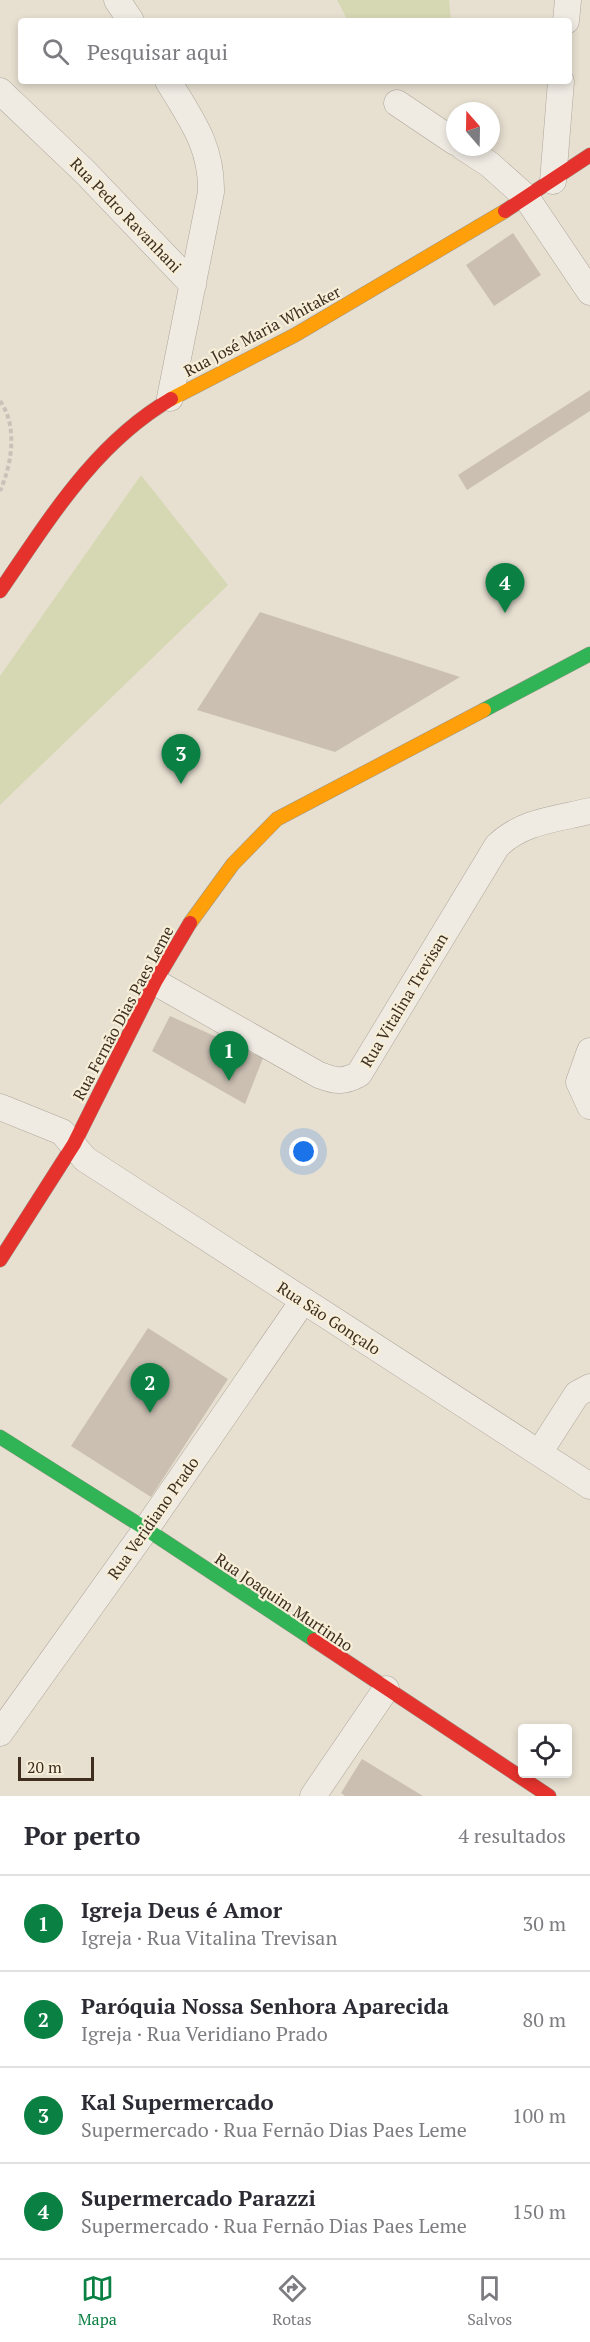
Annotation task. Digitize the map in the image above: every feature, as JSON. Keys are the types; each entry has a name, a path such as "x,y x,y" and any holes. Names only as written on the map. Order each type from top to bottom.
{"street":[{"path":"117,0 129,18"},
{"path":"566,18 568,0"},
{"path":"170,84 198,130 212,168 211,192 192,285"},
{"path":"553,181 561,84"},
{"name":"Rua Pedro Ravanhani","path":"0,91 85,172 192,285 170,398"},
{"path":"397,103 446,136"},
{"name":"Rua José Maria Whitaker","path":"0,591 79,478 122,434 170,398 294,335 553,181 590,155"},
{"path":"477,156 526,197 590,292"},
{"name":"Rua Fernão Dias Paes Leme","path":"0,1260 74,1144 154,982 189,924 233,864 277,819 590,654"},
{"name":"Rua Vitalina Trevisan","path":"154,982 319,1075 334,1081 347,1081 359,1074 497,846 509,834 524,826 590,811"},
{"path":"590,1051 579,1082 590,1106"},
{"name":"Rua São Gonçalo","path":"0,1107 62,1132 85,1159 590,1486"},
{"name":"Rua Veridiano Prado","path":"0,1733 146,1529 303,1301"},
{"path":"539,1453 577,1394 590,1387"},
{"name":"Rua Joaquim Murtinho","path":"0,1437 146,1529 549,1796"},
{"path":"313,1796 386,1689"}],"path":[{"path":"0,401 8,412 12,438 6,477 0,491"}],"green space":[{"path":"337,0 449,0 451,18 346,18"},
{"path":"141,475 228,585 0,805 0,676"}],"building":[{"path":"513,233 541,275 494,306 466,265"},
{"path":"590,390 590,411 467,490 458,475"},
{"path":"260,612 460,677 335,752 197,710"},
{"path":"170,1016 263,1058 245,1104 152,1051"},
{"path":"148,1328 228,1379 151,1497 71,1446"},
{"path":"362,1759 423,1796 345,1796 341,1793"}],"traffic: fast":[{"path":"484,710 590,654"},
{"path":"0,1437 146,1529 314,1640"}],"traffic: slow":[{"path":"171,399 295,335 505,211"},
{"path":"190,923 233,864 277,819 484,710"}],"traffic: jam":[{"path":"505,211 590,155"},
{"path":"0,591 55,511 96,461 144,417 171,399"},
{"path":"0,1260 74,1144 155,982 190,923"},
{"path":"314,1640 549,1796"}],"place":[{"name":"Supermercado Parazzi","path":"505,613"},
{"name":"Kal Supermercado","path":"181,784"},
{"name":"Igreja Deus é Amor","path":"229,1081"},
{"name":"Paróquia Nossa Senhora Aparecida","path":"150,1413"}]}
